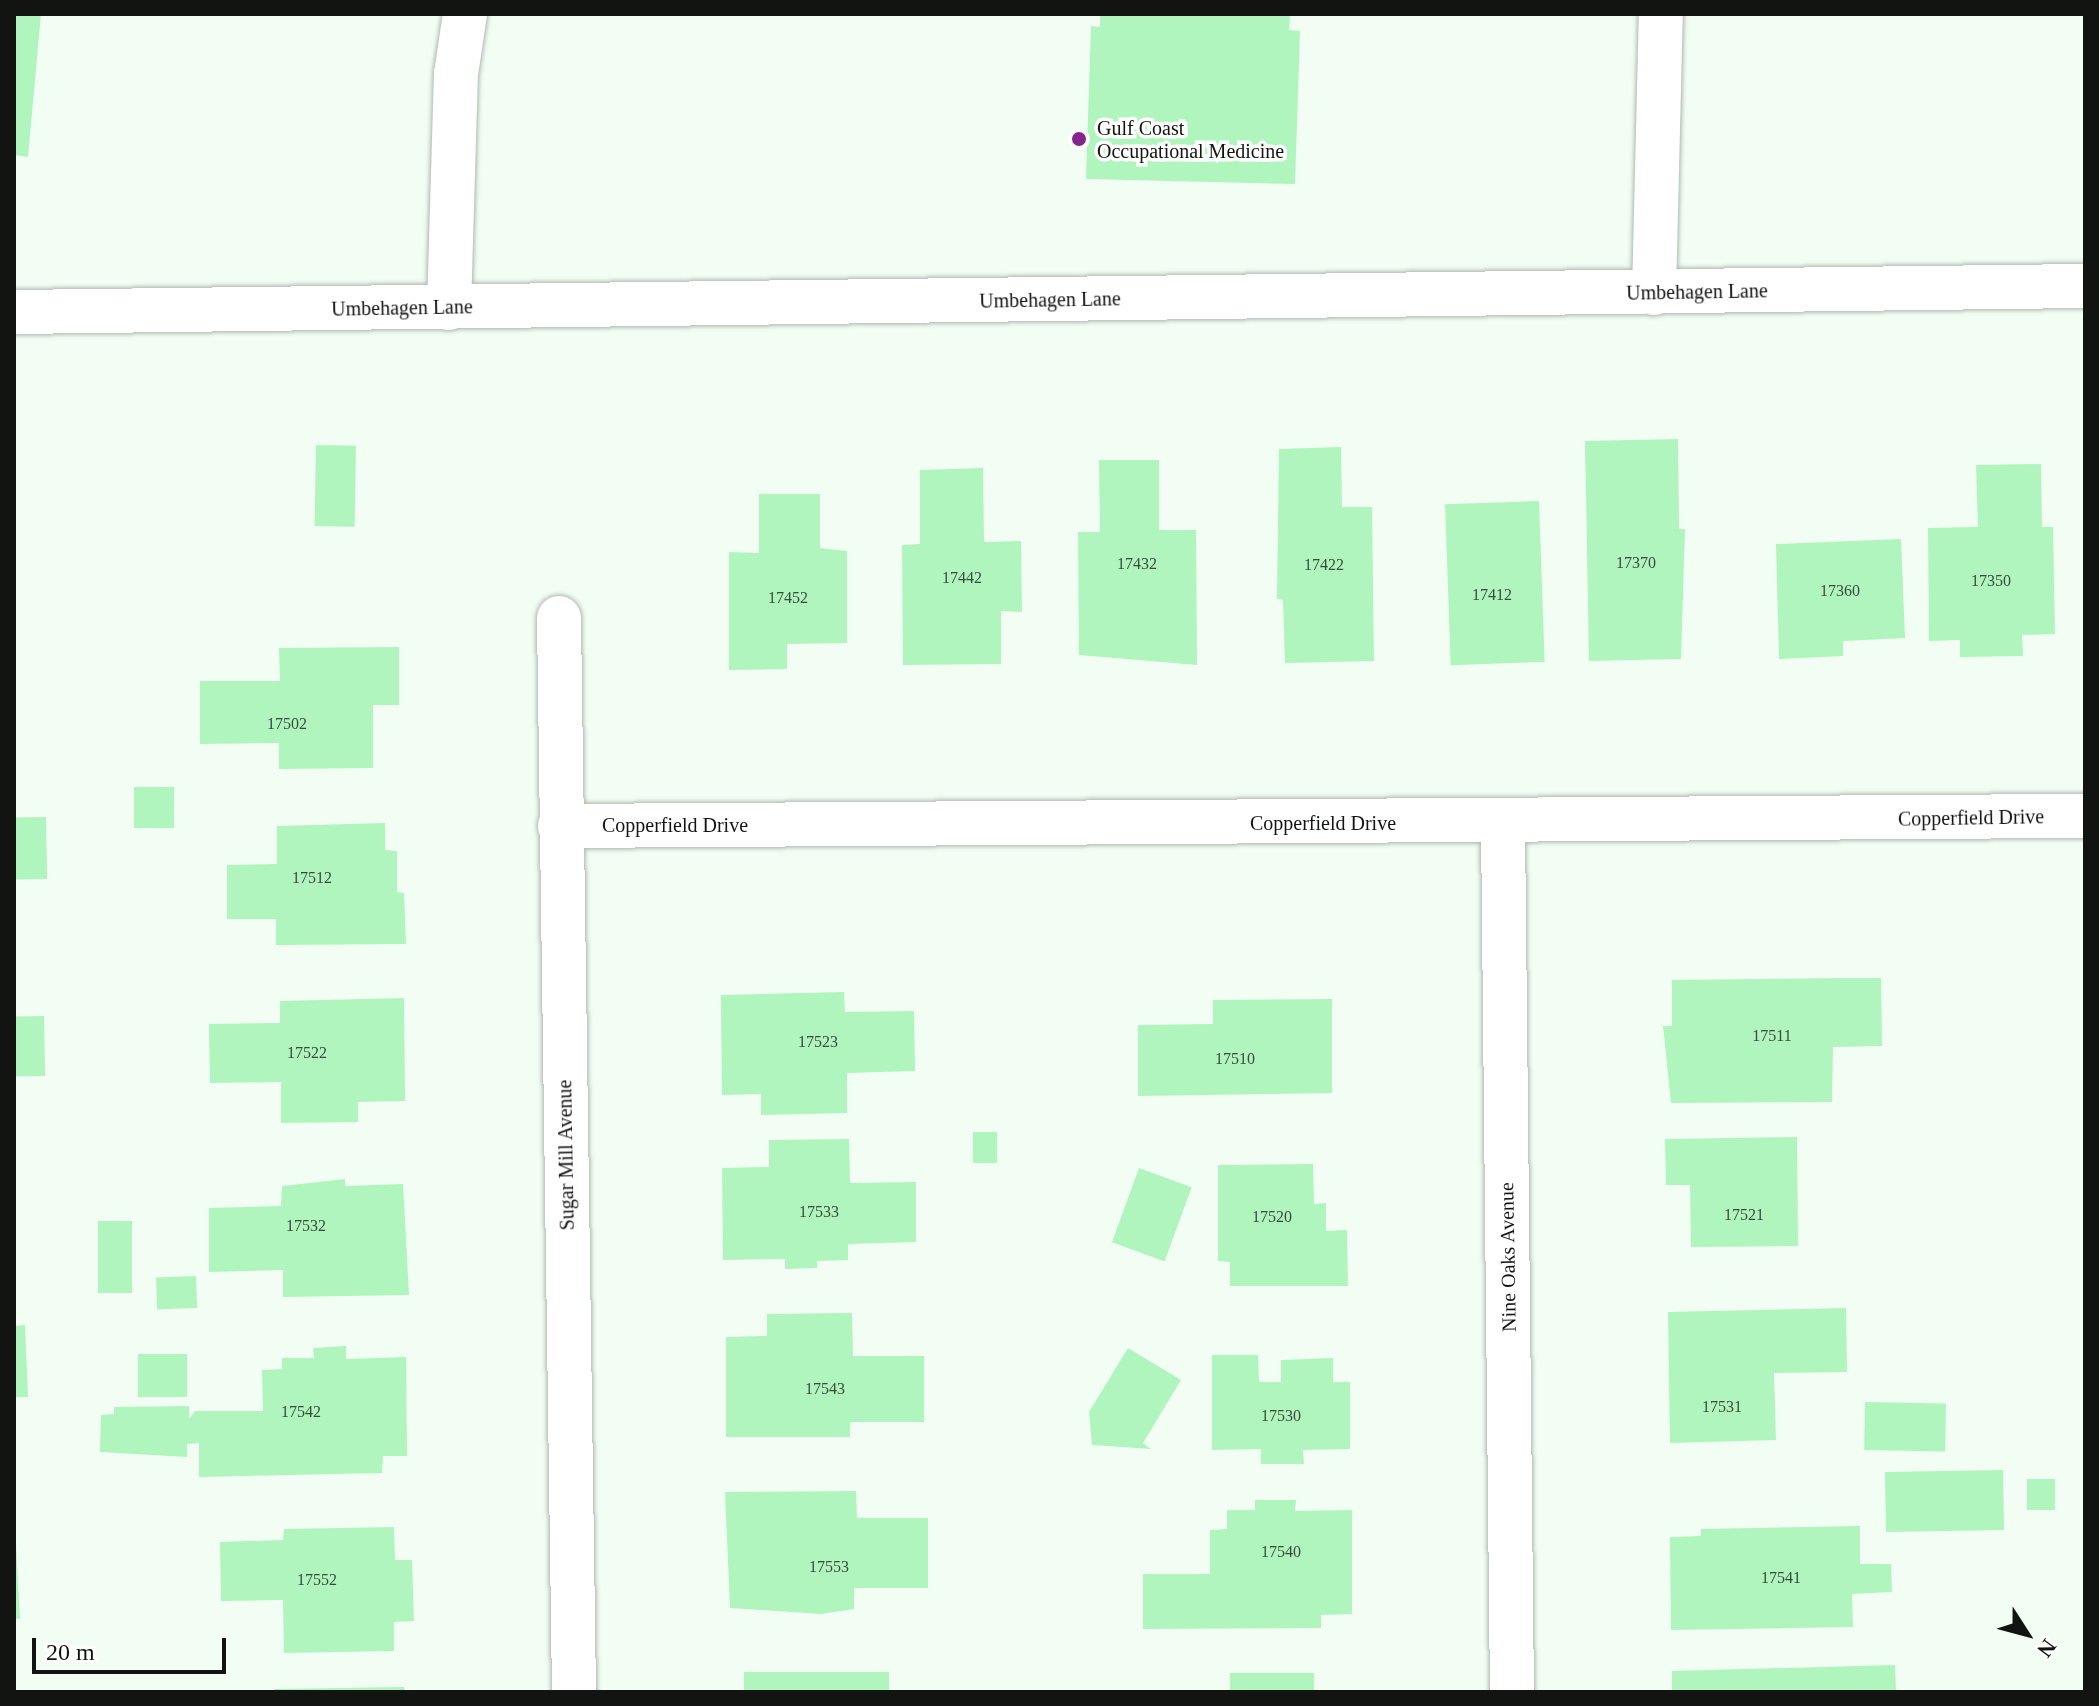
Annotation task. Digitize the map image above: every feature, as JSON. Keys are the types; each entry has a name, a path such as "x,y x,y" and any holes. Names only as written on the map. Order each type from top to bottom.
{"street":[{"path":"449,308 456,74 465,14"},
{"path":"1654,293 1661,14"},
{"name":"Umbehagen Lane","path":"14,312 2085,286"},
{"name":"Sugar Mill Avenue","path":"559,618 574,1692"},
{"name":"Copperfield Drive","path":"560,826 1503,823 2085,816"},
{"name":"Nine Oaks Avenue","path":"1503,823 1512,1692"}],"building":[{"path":"14,14 41,14 28,157 14,155"},
{"path":"1100,14 1290,14 1289,30 1300,31 1295,184 1086,179 1091,26 1100,27"},
{"path":"1678,439 1679,529 1685,529 1681,659 1589,661 1585,441"},
{"path":"316,445 356,446 355,527 315,526"},
{"path":"1341,447 1342,507 1372,507 1374,661 1285,663 1283,600 1277,599 1279,449"},
{"path":"1099,460 1159,460 1159,530 1196,530 1197,665 1079,655 1078,532 1100,532"},
{"path":"2041,464 2042,527 2053,527 2055,634 2022,635 2023,656 1960,657 1960,640 1929,641 1928,528 1978,527 1976,465"},
{"path":"983,468 984,542 1021,541 1022,612 1001,611 1001,664 903,665 902,545 920,544 920,470"},
{"path":"759,494 820,494 820,548 847,551 847,643 787,644 787,669 729,670 729,552 759,553"},
{"path":"1539,501 1545,662 1451,665 1445,504"},
{"path":"1901,539 1905,638 1843,641 1843,656 1779,659 1776,544"},
{"path":"399,647 399,705 373,705 373,768 279,769 279,743 200,744 200,681 280,681 279,648"},
{"path":"134,787 174,787 174,828 134,828"},
{"path":"46,817 47,879 15,880 14,818"},
{"path":"385,823 385,850 397,851 397,892 404,893 406,944 276,945 276,919 227,919 227,865 277,864 277,826"},
{"path":"1881,978 1882,1046 1833,1047 1832,1102 1671,1103 1663,1026 1672,1026 1672,980"},
{"path":"844,992 845,1012 914,1011 915,1071 847,1073 847,1113 761,1115 761,1094 722,1095 721,995"},
{"path":"404,998 405,1101 358,1102 358,1122 281,1123 281,1082 210,1083 209,1024 280,1023 280,1001"},
{"path":"1332,999 1332,1093 1138,1096 1138,1025 1213,1024 1213,1000"},
{"path":"44,1016 45,1076 15,1077 14,1017"},
{"path":"973,1132 997,1132 997,1163 973,1163"},
{"path":"1797,1137 1798,1246 1691,1247 1690,1185 1666,1185 1665,1139"},
{"path":"849,1139 850,1183 916,1182 916,1242 848,1244 848,1260 817,1261 817,1268 785,1269 785,1259 723,1260 722,1168 769,1167 769,1140"},
{"path":"1313,1164 1314,1204 1326,1203 1326,1231 1347,1230 1348,1286 1230,1286 1230,1262 1218,1261 1218,1165"},
{"path":"1139,1168 1192,1187 1165,1261 1112,1242"},
{"path":"345,1179 345,1186 403,1184 409,1295 283,1297 283,1270 209,1272 209,1208 281,1206 282,1186"},
{"path":"98,1221 132,1221 132,1293 98,1293"},
{"path":"196,1276 197,1308 157,1309 156,1277"},
{"path":"1846,1308 1847,1372 1774,1373 1776,1440 1670,1443 1668,1312"},
{"path":"852,1313 853,1356 924,1356 924,1422 850,1422 850,1437 726,1437 726,1337 767,1336 767,1314"},
{"path":"25,1325 28,1397 14,1397 14,1326"},
{"path":"346,1346 346,1359 406,1357 407,1456 383,1456 382,1473 199,1477 199,1443 187,1444 187,1457 100,1452 101,1415 114,1414 114,1407 189,1406 189,1419 195,1411 263,1411 262,1370 282,1369 282,1358 314,1358 313,1348"},
{"path":"1128,1348 1181,1380 1143,1443 1151,1449 1092,1445 1089,1412"},
{"path":"138,1354 187,1354 187,1397 138,1397"},
{"path":"1212,1355 1258,1355 1259,1382 1281,1382 1281,1360 1333,1358 1333,1382 1350,1382 1350,1449 1303,1450 1304,1464 1261,1464 1261,1449 1212,1450"},
{"path":"1865,1402 1946,1403 1945,1451 1864,1450"},
{"path":"2003,1470 2004,1530 1886,1532 1885,1472"},
{"path":"2027,1479 2055,1479 2055,1510 2027,1510"},
{"path":"856,1491 857,1518 928,1518 928,1588 854,1588 854,1609 821,1614 730,1608 725,1492"},
{"path":"1255,1500 1296,1500 1295,1511 1352,1510 1352,1614 1321,1615 1321,1628 1143,1629 1143,1574 1210,1574 1210,1530 1227,1529 1227,1510 1255,1510"},
{"path":"1860,1526 1860,1564 1891,1564 1892,1592 1852,1594 1853,1627 1671,1630 1670,1537 1701,1536 1701,1529"},
{"path":"394,1527 395,1560 412,1560 414,1621 394,1622 394,1651 284,1653 283,1600 221,1601 220,1542 283,1540 284,1529"},
{"path":"16,1543 20,1619 14,1619"},
{"path":"1895,1665 1896,1692 1672,1692 1672,1671"},
{"path":"744,1672 889,1672 889,1692 744,1692"},
{"path":"1230,1673 1314,1673 1314,1692 1230,1692"},
{"path":"404,1687 405,1692 274,1692 274,1689"}],"place":[{"name":"Gulf Coast Occupational Medicine","path":"1079,139"}]}
